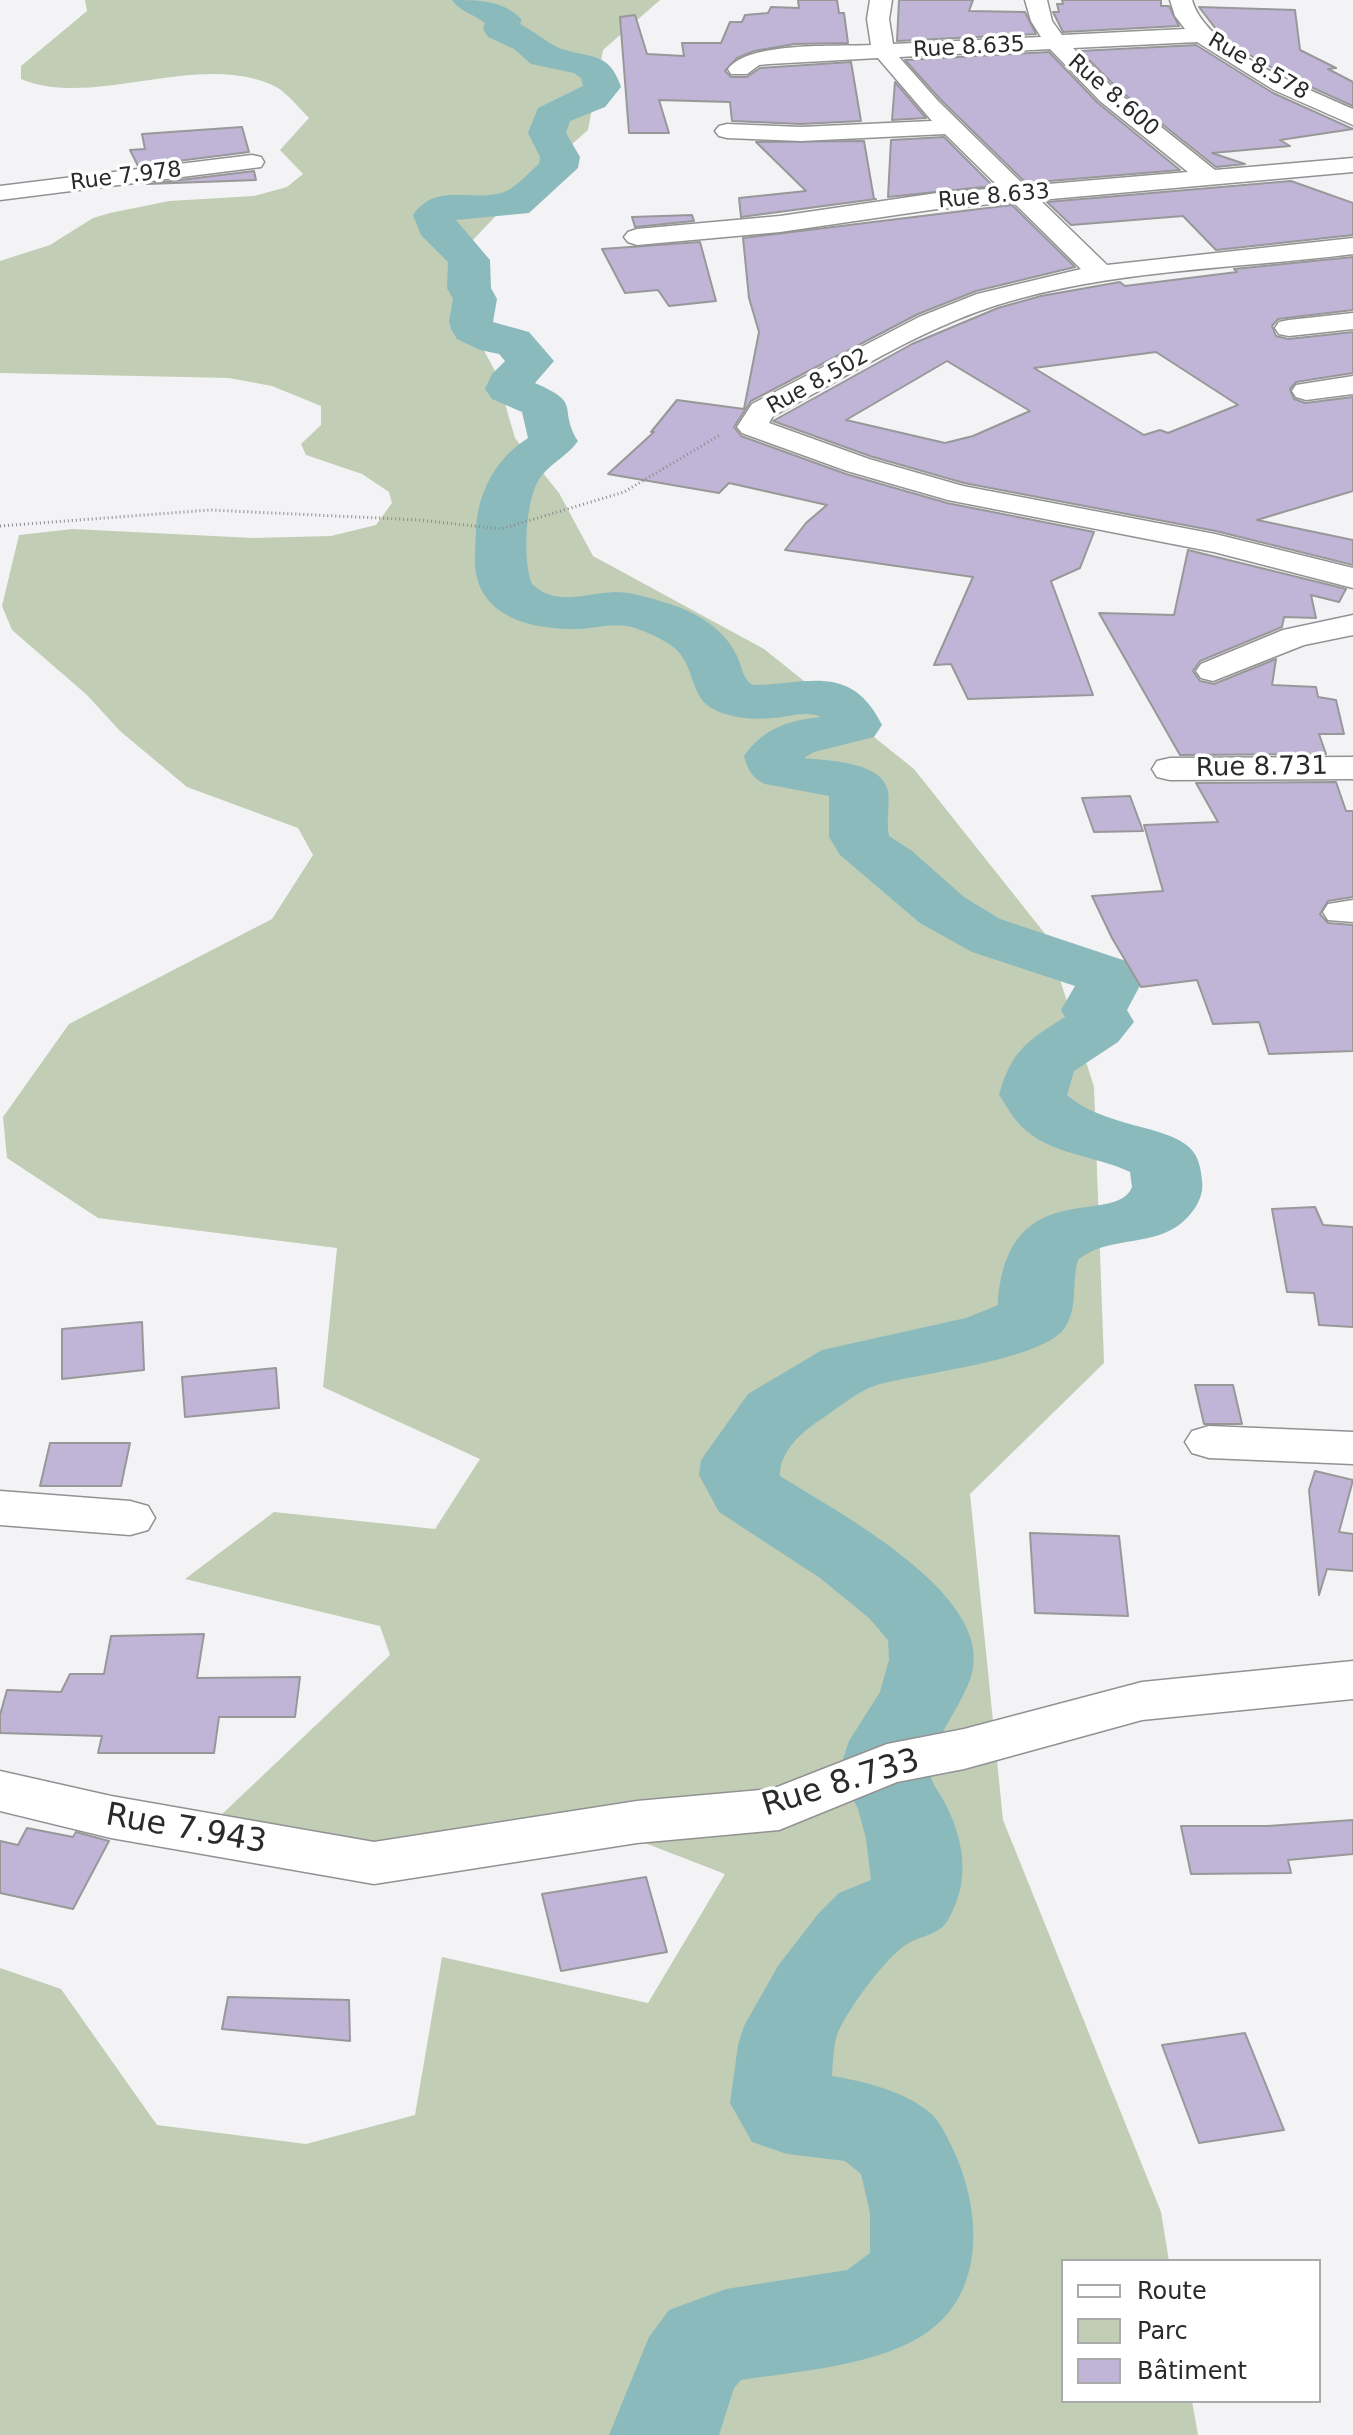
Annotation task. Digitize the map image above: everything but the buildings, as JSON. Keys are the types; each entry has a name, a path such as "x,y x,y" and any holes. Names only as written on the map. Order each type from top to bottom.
{"street":[{"path":"881,0 878,19 885,53 953,127 1101,274"},
{"name":"Rue 8.600","path":"1036,0 1037,16 1054,43 1092,80 1211,178"},
{"name":"Rue 8.578","path":"1181,0 1180,6 1187,21 1224,52 1353,118"},
{"name":"Rue 8.635","path":"739,69 752,60 769,57 1201,35"},
{"path":"727,131 801,134 953,127"},
{"name":"Rue 7.978","path":"0,193 252,162"},
{"name":"Rue 8.633","path":"637,237 780,224 937,201 1353,165"},
{"name":"Rue 8.502","path":"1353,246 1101,274 1011,294 942,318 762,410 752,427 858,465 959,494 1215,543 1353,578"},
{"path":"1289,328 1353,321"},
{"path":"1306,391 1353,385"},
{"path":"1213,671 1295,637 1353,625"},
{"name":"Rue 8.731","path":"1170,769 1353,768"},
{"path":"1209,1442 1353,1448"},
{"path":"0,1508 130,1518"},
{"name":"Rue 8.733","path":"374,1863 637,1822 779,1809 887,1764 964,1749 1142,1701 1353,1680"},
{"name":"Rue 7.943","path":"0,1791 111,1817 374,1863"}],"path":[{"path":"0,526 210,510 420,520 501,529 624,492 762,410"}],"green space":[{"path":"85,0 660,0 603,50 588,130 523,187 472,241 457,300 496,373 515,438 559,493 593,556 764,649 914,769 1046,935 1094,1087 1104,1363 970,1494 1003,1820 1161,2212 1169,2259 1061,2259 1061,2403 1192,2403 1198,2435 0,2435 0,1968 61,1989 157,2125 306,2144 415,2115 442,1957 648,2003 725,1874 570,1814 367,1848 220,1816 390,1655 380,1626 185,1579 274,1512 435,1529 480,1459 323,1387 337,1248 98,1218 7,1158 3,1117 69,1024 272,919 313,855 298,828 187,787 120,731 87,695 12,630 2,606 19,535 73,529 253,538 331,536 376,525 392,503 389,492 362,474 306,455 301,444 321,425 321,406 272,386 229,378 0,373 0,261 50,245 93,218 110,213 169,201 254,196 287,187 303,174 280,150 309,118 278,88 248,77 216,74 183,76 81,88 50,87 21,79 21,66 87,11"}],"waterway":[{"path":"469,0 484,5 504,20 501,29 527,41 544,56 586,65 598,73 602,87 591,99 552,116 547,133 560,157 558,168 515,204 449,207 434,215 436,226 469,260 469,288 475,299 471,321 473,329 496,340 513,342 531,361 508,384 508,389 543,404 554,441 525,464 506,496 502,521 502,567 508,590 516,599 539,610 579,613 623,608 664,621 690,635 704,647 711,657 720,684 737,699 770,702 821,697 835,701 846,709 854,725 832,733 793,740 773,756 776,767 796,775 838,780 858,788 861,842 953,918 994,939 1112,978 1094,1010 1101,1022 1049,1057 1040,1071 1033,1095 1057,1122 1164,1161 1168,1187 1161,1204 1147,1214 1082,1228 1063,1236 1048,1248 1038,1271 1035,1315 1020,1325 982,1338 849,1367 776,1412 741,1460 739,1475 747,1493 875,1577 917,1619 932,1646 931,1667 923,1693 893,1741 886,1762 890,1787 909,1826 915,1852 917,1888 905,1905 877,1916 863,1927 800,2010 788,2037 780,2103 787,2113 865,2125 896,2144 907,2159 915,2180 923,2238 918,2270 906,2287 889,2301 848,2317 733,2334 707,2343 687,2371 664,2435"}]}
